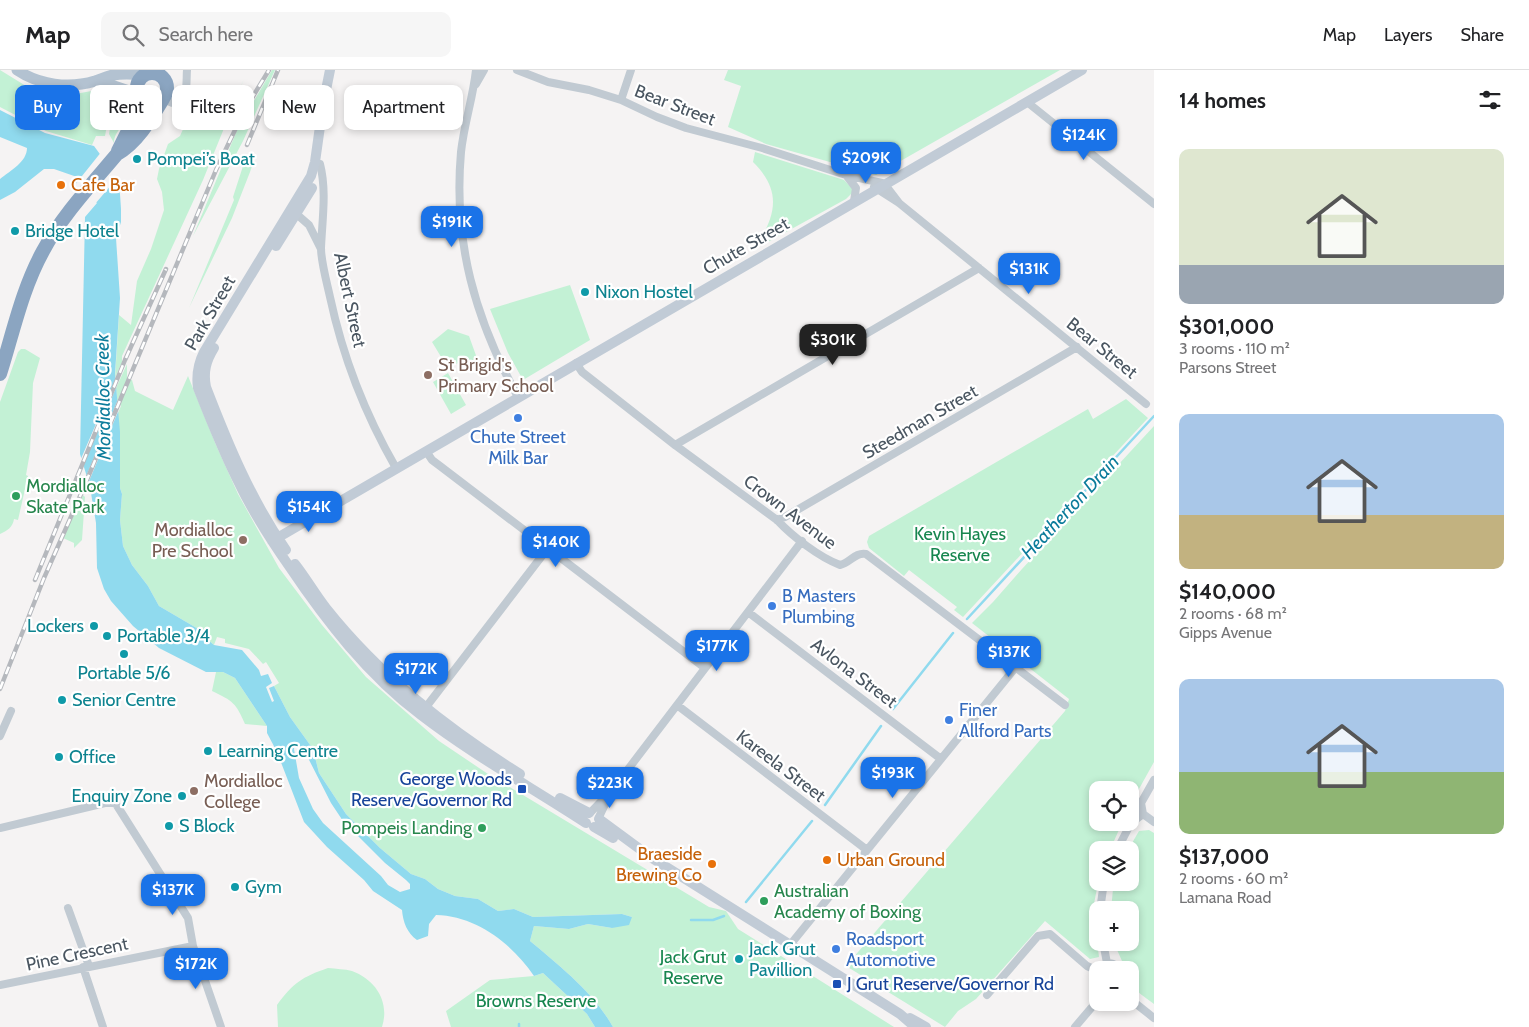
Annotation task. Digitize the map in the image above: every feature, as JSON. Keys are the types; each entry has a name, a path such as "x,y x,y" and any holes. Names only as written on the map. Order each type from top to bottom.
{"highway":[{"path":"0,374 8,337 28,282 41,255 57,229 84,194 114,158 138,136 154,114 165,95 169,70"},
{"path":"137,85 146,73 160,75 165,81 165,95 162,98"},
{"path":"114,158 128,130"}],"main road":[{"path":"16,70 45,83 74,85 117,74 146,73"},
{"path":"94,81 111,85"}],"street":[{"path":"94,81 109,70"},
{"path":"165,95 171,103 182,99 186,89 187,70"},
{"name":"Albert Street","path":"330,70 322,111 318,163 323,184 323,239 321,249 330,298 347,362 371,420 396,468"},
{"name":"Albert Street","path":"318,163 335,70"},
{"path":"476,70 461,152 460,197 462,236 467,271 477,306 498,358 518,397"},
{"path":"474,88 484,70"},
{"name":"Bear Street","path":"517,70 548,82 589,90 621,100 686,128 762,148 881,186 898,203 1146,404"},
{"path":"621,100 631,70"},
{"name":"Chute Street","path":"274,539 1082,70"},
{"path":"1028,102 1154,204"},
{"name":"Park Street","path":"318,163 316,180 294,211 204,352 200,359 197,374 198,388 226,456 248,500 311,600 341,637 380,679 474,753 593,819 900,1014"},
{"path":"849,176 856,188 854,202"},
{"path":"294,211 311,228 321,249"},
{"path":"675,445 979,268"},
{"name":"Steedman Street","path":"777,520 783,519 1077,347"},
{"name":"Crown Avenue","path":"576,363 582,372 675,445 823,556 840,565 847,563 857,555 866,554 1065,705"},
{"path":"426,451 432,460 705,668"},
{"path":"593,819 613,789 802,541"},
{"path":"423,711 548,548"},
{"name":"Avlona Street","path":"748,612 941,759"},
{"path":"790,945 1015,668"},
{"name":"Kareela Street","path":"677,705 867,850"},
{"path":"0,736 11,711"},
{"path":"1154,780 1141,803 1143,814 1154,822"},
{"path":"0,828 113,802 119,808 188,918 194,946 221,1027"},
{"path":"1122,841 1131,823 1143,814"},
{"path":"68,908 103,1027"},
{"path":"987,995 1038,936 1050,934 1089,967"},
{"name":"Pine Crescent","path":"0,985 194,946"},
{"path":"1139,1006 1154,1018"},
{"path":"1075,1027 1089,1011"},
{"path":"900,1014 915,1027"},
{"path":"900,1014 926,1027"}],"green space":[{"path":"0,70 24,85 15,85 15,115 0,107"},
{"path":"272,70 275,70 268,85 264,85 264,94 254,117 254,101"},
{"path":"728,70 1060,70 876,175 766,144 728,127 741,86 724,80"},
{"path":"90,91 90,130 106,130 105,136 96,136 92,145 44,130 80,130 80,93"},
{"path":"110,130 118,130 114,143 109,134"},
{"path":"183,130 223,130 203,180 122,356 122,362 115,378 119,315 131,325 137,281 151,249 164,210 162,192 157,179 159,169 168,144 180,136"},
{"path":"237,130 248,130 243,141 193,236"},
{"path":"755,152 844,180 852,188 852,193 846,199 766,243 762,242 757,245 769,222 773,202 768,182 753,162"},
{"path":"244,163 252,166 250,172 232,218 189,308 234,200 233,197"},
{"path":"570,285 590,340 523,380 508,353 490,309"},
{"path":"448,329 469,336 478,361 446,365 432,342"},
{"path":"21,349 25,349 40,358 33,383 30,452 26,475 28,476 18,520 14,519 9,528 0,534 0,402 18,352"},
{"name":"Jack Grut Reserve","path":"127,364 127,378 132,380 135,391 173,410 188,376 238,494 279,568 322,625 366,677 439,741 488,774 709,907 726,911 738,929 894,1027 613,1027 586,991 530,941 534,926 569,929 588,924 612,928 632,917 622,914 533,917 514,909 498,911 478,899 455,896 438,889 425,879 411,874 380,848 346,814 319,773 313,749 290,717 274,686 279,683 266,662 263,664 249,649 225,643 225,639 217,637 214,645 202,635 200,630 159,606 148,586 132,565 123,546 120,520 122,494 120,488 118,413 121,406 117,401 116,388"},
{"path":"448,373 466,405 451,414 433,382"},
{"name":"Kevin Hayes Reserve","path":"1126,399 1148,418 963,617 954,610 957,607 909,570 904,576 869,548 867,542 869,536 1088,409 1093,419"},
{"path":"1154,426 1154,762 1139,789 1139,781 1089,781 1089,831 1118,831 1114,841 1089,841 1089,891 1096,891 1095,901 1089,901 1089,951 1098,951 1099,957 1090,959 1045,921 976,999 958,1011 945,1027 846,966 1065,711 1069,699 972,623"},
{"path":"83,495 85,497 82,540 74,548 74,543 63,538"},
{"path":"216,672 223,672 235,678 267,726 245,724 233,703 212,691"},
{"path":"1149,830 1154,833 1154,1004 1139,993 1139,961 1122,961 1118,951 1139,951 1139,901 1112,901 1113,891 1139,891 1139,841 1133,841 1139,831"},
{"path":"328,968 352,971 361,975 374,986 379,993 384,1009 382,1027 278,1027 277,1005 283,997 293,986 311,974"},
{"name":"Browns Reserve","path":"543,973 587,1014 595,1027 451,1027 446,1011 490,980 534,976"}],"water":[{"name":"Mordialloc Creek","path":"0,110 15,118 15,130 39,130 94,146 116,176 121,209 121,222 116,238 120,298 115,374 120,432 120,488 122,494 120,520 123,546 132,565 148,586 159,606 200,630 202,635 214,645 242,650 259,670 261,676 268,674 272,683 266,687 272,702 274,701 269,688 274,686 290,717 313,749 319,773 346,814 380,848 411,874 425,879 438,889 455,896 478,899 498,911 514,909 533,917 622,914 632,917 629,925 612,928 588,924 569,929 534,926 530,941 586,991 613,1027 595,1027 587,1014 543,973 534,976 504,943 479,926 466,920 436,915 429,924 428,936 417,940 406,927 402,910 373,891 304,822 277,752 267,733 267,726 235,678 223,672 206,672 159,648 133,626 111,601 104,589 97,568 96,523 90,487 80,454 85,217 97,203 75,184 77,177 54,169 44,169 15,192 0,200 0,179 21,162 27,148 0,137","holes":["295,742 304,750 331,803 343,821 385,863 410,884 410,889 400,892 388,885 381,876 323,823 313,809 299,778 294,749"]}],"pier":[{"path":"102,151 119,176 95,204 74,186"},
{"path":"118,373 118,383 82,469 80,461"},
{"path":"119,397 120,407 87,486 85,479"}],"waterway":[{"name":"Heatherton Drain","path":"967,619 1154,416"},
{"name":"Heatherton Drain","path":"893,709 953,633"},
{"name":"Heatherton Drain","path":"825,805 881,726"},
{"name":"Heatherton Drain","path":"746,902 812,821"},
{"name":"Heatherton Drain","path":"691,920 713,920 724,916"}],"railway":[{"path":"0,689 44,578 216,170 244,111 269,70"},
{"path":"247,145 278,70"},
{"path":"35,580 125,360 166,269"}],"place":[{"name":"Pompei’s Boat","path":"137,159"},
{"name":"Cafe Bar","path":"61,185"},
{"name":"Bridge Hotel","path":"15,231"},
{"name":"Nixon Hostel","path":"585,292"},
{"name":"St Brigid's Primary School","path":"428,375"},
{"name":"Chute Street Milk Bar","path":"518,418"},
{"name":"Mordialloc Skate Park","path":"16,496"},
{"name":"Mordialloc Pre School","path":"243,540"},
{"name":"B Masters Plumbing","path":"772,606"},
{"name":"Lockers","path":"94,626"},
{"name":"Portable 3/4","path":"107,636"},
{"name":"Portable 5/6","path":"124,654"},
{"name":"Senior Centre","path":"62,700"},
{"name":"Finer Allford Parts","path":"949,720"},
{"name":"Learning Centre","path":"208,751"},
{"name":"Office","path":"59,757"},
{"name":"George Woods Reserve/Governor Rd","path":"522,789"},
{"name":"Mordialloc College","path":"194,791"},
{"name":"Enquiry Zone","path":"182,796"},
{"name":"S Block","path":"169,826"},
{"name":"Pompeis Landing","path":"482,828"},
{"name":"Urban Ground","path":"827,860"},
{"name":"Braeside Brewing Co","path":"712,864"},
{"name":"Gym","path":"235,887"},
{"name":"Australian Academy of Boxing","path":"764,901"},
{"name":"Roadsport Automotive","path":"836,949"},
{"name":"Jack Grut Pavillion","path":"739,959"},
{"name":"J Grut Reserve/Governor Rd","path":"837,984"}]}
